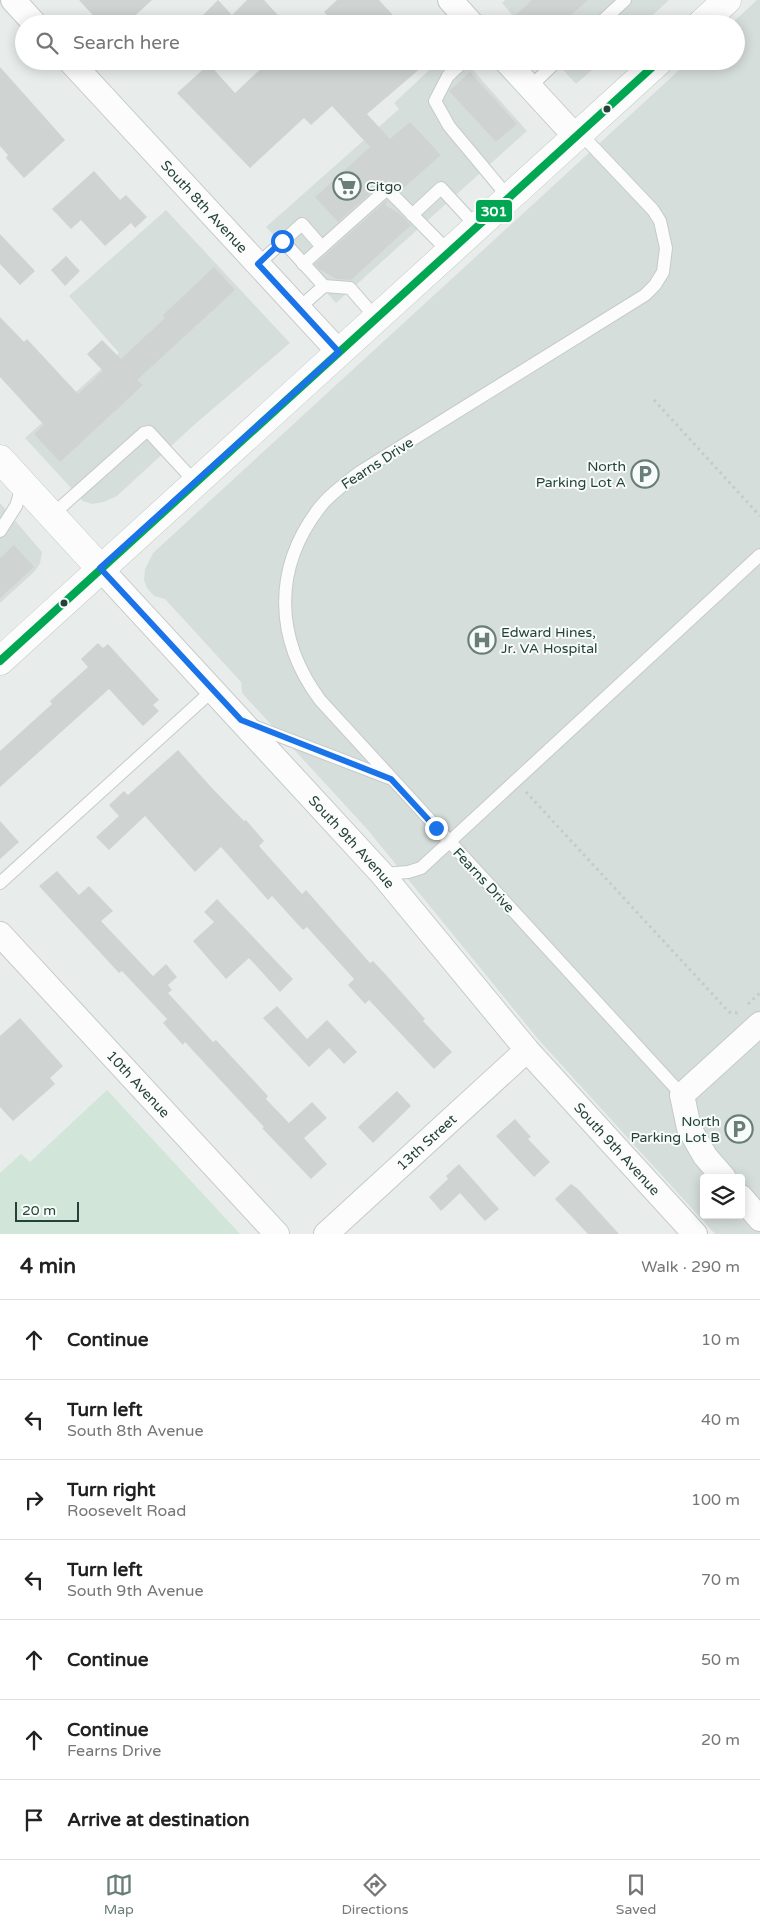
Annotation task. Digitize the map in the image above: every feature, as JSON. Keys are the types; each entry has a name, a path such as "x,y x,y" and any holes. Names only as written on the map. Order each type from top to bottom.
{"main road":[{"path":"711,15 727,0"},
{"path":"0,661 649,70"},
{"name":"South 9th Avenue","path":"2,464 23,484 100,568"}],"street":[{"path":"13,0 27,15"},
{"path":"450,0 464,15"},
{"name":"South 8th Avenue","path":"78,70 339,352"},
{"path":"515,70 578,135"},
{"name":"South 9th Avenue","path":"100,568 382,874 527,1050 695,1234"},
{"name":"10th Avenue","path":"0,934 277,1234"},
{"path":"721,1174 705,1156 689,1128 682,1095 760,1024"},
{"name":"13th Street","path":"326,1234 527,1050"},
{"path":"745,1202 760,1220"}],"lane":[{"path":"608,15 624,0"},
{"path":"454,70 448,76 435,101 449,126 509,198"},
{"path":"530,86 548,70"},
{"name":"Fearns Drive","path":"578,135 647,203 660,221 666,248 663,272 655,285 645,295 360,472 338,489 320,506 307,527 290,566 284,604 286,624 297,663 307,682 320,700 682,1095"},
{"path":"412,214 441,188 477,227"},
{"path":"303,264 387,189 449,252"},
{"path":"258,264 302,224 322,247"},
{"path":"282,241 324,286 350,288 376,318"},
{"path":"299,308 324,286"},
{"path":"52,515 144,433 149,432 195,482"},
{"path":"0,531 16,506 23,484"},
{"path":"382,874 408,872 421,868 760,555"},
{"path":"0,882 213,690"},
{"path":"241,720 391,779"}],"path":[{"path":"654,400 760,516"},
{"path":"515,780 729,1012 738,1013 760,993"}],"shaded area":[{"path":"505,0 669,0 653,15 512,15 502,3"},
{"name":"Edward Hines, Jr. VA Hospital","path":"757,0 760,0 760,1234 715,1234 701,1219 745,1219 745,1174 700,1174 700,1217 538,1039 367,829 242,693 241,682 165,599 154,596 147,588 144,580 145,569 153,553 679,70 745,70 745,15 741,15"},
{"path":"429,70 473,70 527,131 336,303 266,227 399,109 394,103"},
{"path":"563,70 592,70 576,84"},
{"path":"166,210 290,343 194,425 117,496 104,502 92,504 83,501 25,438 119,353 69,296"},
{"path":"0,503 42,552 40,563 35,571 0,603"}],"green space":[{"path":"107,1090 240,1234 0,1234 0,1173 21,1154 30,1162"}],"building":[{"path":"79,0 152,0 136,15 93,15"},
{"path":"218,0 232,15 203,15"},
{"path":"247,0 264,0 278,15 232,15"},
{"path":"337,0 379,0 393,15 327,15 324,12"},
{"path":"532,0 588,0 571,15 516,15"},
{"path":"0,67 65,140 24,178 6,158 8,155 0,146"},
{"path":"202,70 214,70 235,93 259,70 418,70 367,114 390,139 410,122 441,155 400,191 390,181 382,183 338,222 315,197 370,147 332,106 311,125 304,118 250,168 177,93"},
{"path":"470,72 517,124 496,142 449,91"},
{"path":"94,171 120,200 126,195 147,217 135,228 131,223 105,246 81,220 71,229 52,209"},
{"name":"Citgo","path":"387,200 388,202 385,205 400,214 411,225 351,280 336,279 319,269 315,264"},
{"path":"0,234 35,271 20,285 0,264"},
{"path":"66,256 80,271 65,286 51,270"},
{"path":"214,267 235,290 137,380 143,385 60,462 34,434 44,425 0,377 0,317 24,342 27,339 78,394 103,371 87,354 102,340 121,359 165,318 163,315"},
{"path":"14,545 34,567 0,598 0,558"},
{"path":"98,643 103,648 108,644 159,700 153,705 159,711 143,726 109,689 0,787 0,751 52,704 50,701 88,667 81,659"},
{"path":"178,750 244,821 246,820 264,841 259,846 302,894 306,890 370,963 373,961 387,976 425,1019 423,1021 452,1052 434,1069 369,1000 365,1004 348,985 354,979 307,927 303,930 272,896 268,900 221,847 195,872 145,816 109,850 96,837 119,816 109,805 124,791 128,795"},
{"path":"0,821 19,842 0,859"},
{"path":"57,871 79,895 89,886 113,911 101,921 153,976 166,964 177,977 168,985 172,990 168,993 213,1042 216,1040 268,1096 266,1099 289,1123 312,1102 327,1118 304,1138 327,1164 311,1179 262,1128 264,1127 185,1042 183,1045 163,1023 167,1019 122,971 119,973 39,886"},
{"path":"217,899 293,979 280,992 249,958 226,979 193,941 214,922 204,912"},
{"path":"277,1006 307,1039 327,1020 357,1052 344,1064 329,1048 309,1067 263,1018"},
{"path":"20,1018 63,1066 50,1078 55,1084 13,1121 0,1107 0,1036"},
{"path":"397,1091 411,1106 373,1143 358,1127"},
{"path":"515,1119 531,1137 528,1139 550,1162 534,1177 496,1136"},
{"path":"459,1164 499,1209 485,1221 460,1193 441,1211 429,1197 448,1179 446,1176"},
{"path":"571,1184 578,1189 619,1234 588,1234 555,1199"}],"transit line":[{"name":"301","path":"0,661 649,70"}],"place":[{"name":"Citgo","path":"347,186"},
{"name":"North Parking Lot A","path":"645,474"},
{"name":"Edward Hines, Jr. VA Hospital","path":"482,640"},
{"name":"North Parking Lot B","path":"739,1129"}],"route":[{"path":"282,241 258,264 339,352 100,568 241,720 391,779 436,828"}]}
